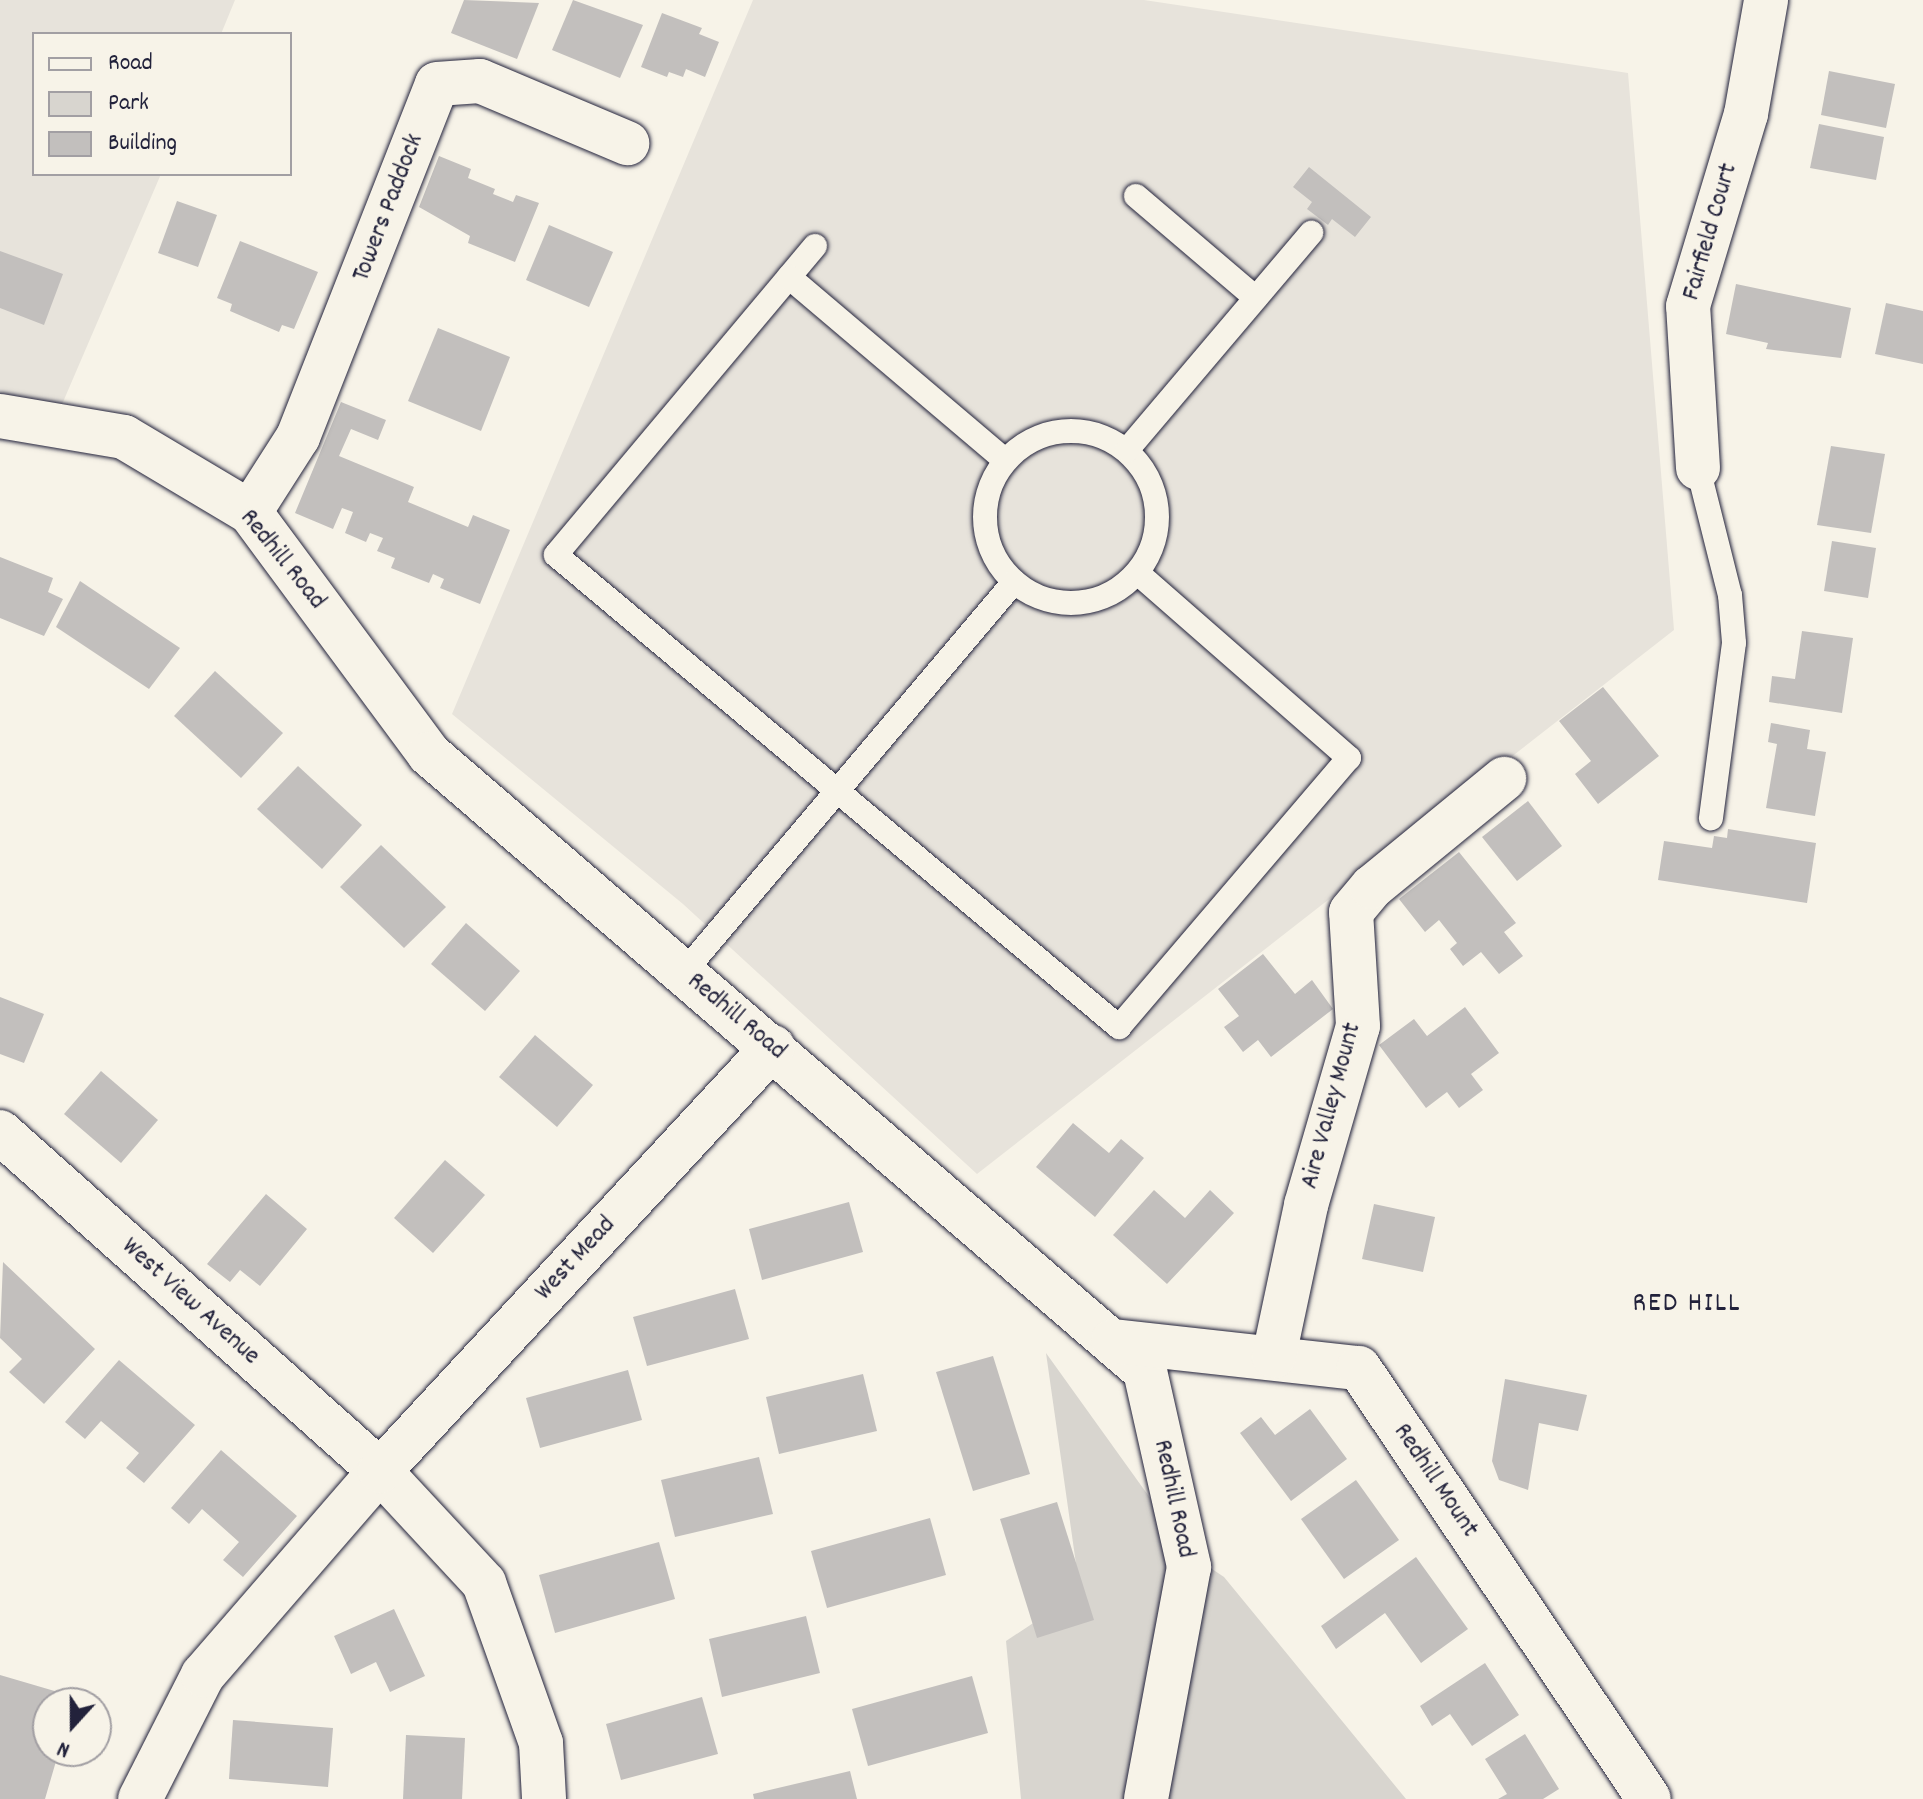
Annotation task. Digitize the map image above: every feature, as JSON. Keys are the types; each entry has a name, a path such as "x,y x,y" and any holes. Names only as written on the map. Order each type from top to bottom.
{"street":[{"name":"Fairfield Court","path":"1698,468 1688,306 1746,114 1766,0"},
{"name":"Towers Paddock","path":"250,512 298,437 437,84 480,81 627,143"},
{"name":"Redhill Road","path":"0,416 124,437 250,512 429,754 773,1047 1145,1371 1189,1567 1146,1799"},
{"name":"Aire Valley Mount","path":"1274,1356 1306,1205 1358,1026 1351,912 1372,887 1504,779"},
{"name":"West Mead","path":"140,1799 203,1675 380,1471 773,1047"},
{"name":"West View Avenue","path":"0,1132 380,1471"},
{"name":"Redhill Mount","path":"1113,1341 1274,1356 1359,1368 1649,1799"},
{"path":"380,1471 484,1583 541,1743 544,1799"}],"lane":[{"path":"1136,196 1256,298"},
{"path":"1127,450 1311,233"},
{"path":"815,246 556,555 1119,1027 1349,758 1138,573"},
{"path":"789,277 1005,460"},
{"path":"1063,430 1097,434 1127,450 1149,476 1158,509 1155,544 1138,573 1111,594 1077,604 1043,600 1014,582 993,556 984,523 988,489 1005,460 1031,440 1063,430"},
{"path":"1698,468 1730,595 1734,643 1711,818"},
{"path":"684,972 1014,582"}],"shaded area":[{"path":"0,0 235,0 222,32 32,32 32,176 160,176 60,409 0,400"},
{"path":"753,0 1144,0 1628,73 1674,630 977,1174 683,904 452,714"}],"green space":[{"path":"1046,1353 1191,1555 1224,1577 1406,1799 1021,1799 1006,1641 1080,1592"}],"building":[{"path":"464,0 539,3 517,59 451,33"},
{"path":"573,0 643,25 620,78 552,50"},
{"path":"662,13 702,28 699,34 719,42 705,77 686,69 683,77 669,72 667,77 641,67"},
{"path":"1829,71 1895,84 1886,128 1821,115"},
{"path":"1819,124 1884,137 1876,180 1810,168"},
{"path":"439,156 471,169 468,178 495,189 493,194 513,202 516,195 539,203 515,262 468,243 470,236 419,207"},
{"path":"1309,167 1371,217 1355,237 1332,219 1328,225 1307,209 1312,202 1293,187"},
{"path":"177,201 217,215 198,267 158,253"},
{"path":"549,225 613,252 589,307 526,280"},
{"path":"240,241 318,272 294,329 282,325 279,332 230,311 232,304 217,298"},
{"path":"0,251 63,274 44,325 0,308"},
{"path":"1736,284 1851,308 1841,358 1766,349 1768,343 1726,334"},
{"path":"1886,303 1923,311 1923,364 1875,354"},
{"path":"438,328 510,357 481,431 408,401"},
{"path":"341,402 386,420 378,440 351,429 339,456 414,487 408,502 468,527 473,515 510,530 480,604 440,588 444,579 433,574 429,583 391,568 395,558 377,551 383,538 370,533 366,542 345,533 353,512 342,508 333,529 295,513"},
{"path":"1831,446 1885,454 1871,533 1817,525"},
{"path":"1832,541 1876,548 1868,598 1824,591"},
{"path":"0,557 53,578 48,592 63,599 44,636 0,618"},
{"path":"80,581 180,648 149,689 56,627"},
{"path":"1802,631 1853,638 1842,713 1769,702 1772,676 1795,679"},
{"path":"215,671 283,733 241,778 174,716"},
{"path":"1603,687 1659,756 1598,804 1575,774 1591,761 1559,721"},
{"path":"1771,723 1810,730 1807,749 1826,752 1815,816 1766,808 1777,744 1768,742"},
{"path":"298,766 362,825 322,869 257,809"},
{"path":"1528,801 1562,846 1517,881 1482,837"},
{"path":"1728,829 1816,843 1807,903 1658,880 1664,841 1712,848 1714,836 1727,838"},
{"path":"381,845 446,907 404,948 340,887"},
{"path":"1459,852 1516,923 1504,932 1523,956 1499,974 1481,952 1463,966 1450,949 1457,943 1439,920 1425,932 1399,899"},
{"path":"466,923 520,971 485,1011 431,964"},
{"path":"1263,954 1295,994 1312,980 1333,1009 1271,1057 1258,1040 1243,1052 1224,1027 1239,1016 1218,989"},
{"path":"0,997 44,1014 24,1063 0,1054"},
{"path":"1465,1007 1499,1053 1471,1074 1483,1090 1459,1108 1447,1092 1426,1108 1379,1045 1414,1019 1427,1036"},
{"path":"535,1035 593,1085 557,1127 499,1077"},
{"path":"101,1071 158,1120 121,1163 64,1114"},
{"path":"1073,1123 1109,1153 1121,1139 1144,1158 1095,1217 1036,1167"},
{"path":"445,1160 485,1195 433,1253 394,1218"},
{"path":"1154,1190 1185,1218 1210,1190 1234,1213 1167,1284 1113,1235"},
{"path":"266,1194 307,1229 260,1286 240,1270 230,1282 207,1264"},
{"path":"849,1202 863,1252 762,1280 749,1229"},
{"path":"1374,1204 1435,1217 1423,1272 1362,1259"},
{"path":"3,1262 95,1349 44,1404 9,1372 22,1359 0,1338"},
{"path":"735,1289 749,1339 647,1366 633,1317"},
{"path":"993,1356 1030,1474 973,1491 936,1372"},
{"path":"119,1360 195,1425 144,1483 126,1468 139,1453 101,1421 85,1439 65,1422"},
{"path":"628,1370 642,1420 540,1448 526,1398"},
{"path":"863,1374 877,1431 779,1454 766,1397"},
{"path":"1505,1379 1587,1395 1578,1431 1539,1423 1528,1490 1499,1480 1492,1461"},
{"path":"1310,1409 1347,1459 1291,1501 1240,1433 1261,1417 1275,1435"},
{"path":"221,1450 297,1516 243,1577 223,1560 239,1542 202,1509 189,1524 171,1508"},
{"path":"759,1457 773,1514 675,1537 661,1480"},
{"path":"1356,1480 1399,1540 1344,1579 1301,1519"},
{"path":"1057,1502 1094,1620 1037,1638 1000,1519"},
{"path":"930,1518 946,1575 827,1608 811,1551"},
{"path":"659,1542 675,1599 555,1633 539,1575"},
{"path":"1416,1557 1468,1629 1421,1663 1385,1613 1336,1649 1321,1626"},
{"path":"394,1609 425,1676 390,1692 376,1662 351,1674 334,1636"},
{"path":"806,1616 820,1673 722,1697 709,1639"},
{"path":"1485,1663 1519,1715 1472,1746 1450,1714 1432,1726 1420,1706"},
{"path":"0,1675 41,1687 32,1687 32,1767 54,1767 45,1799 0,1799"},
{"path":"972,1676 988,1733 868,1766 852,1709"},
{"path":"702,1697 718,1754 621,1780 606,1724"},
{"path":"233,1720 333,1728 328,1787 229,1779"},
{"path":"1525,1734 1559,1789 1543,1799 1498,1799 1507,1794 1485,1759"},
{"path":"406,1735 465,1738 462,1799 403,1799"},
{"path":"850,1771 857,1799 754,1799 753,1794"}],"district":[{"name":"RED HILL","path":"1687,1305"}]}
